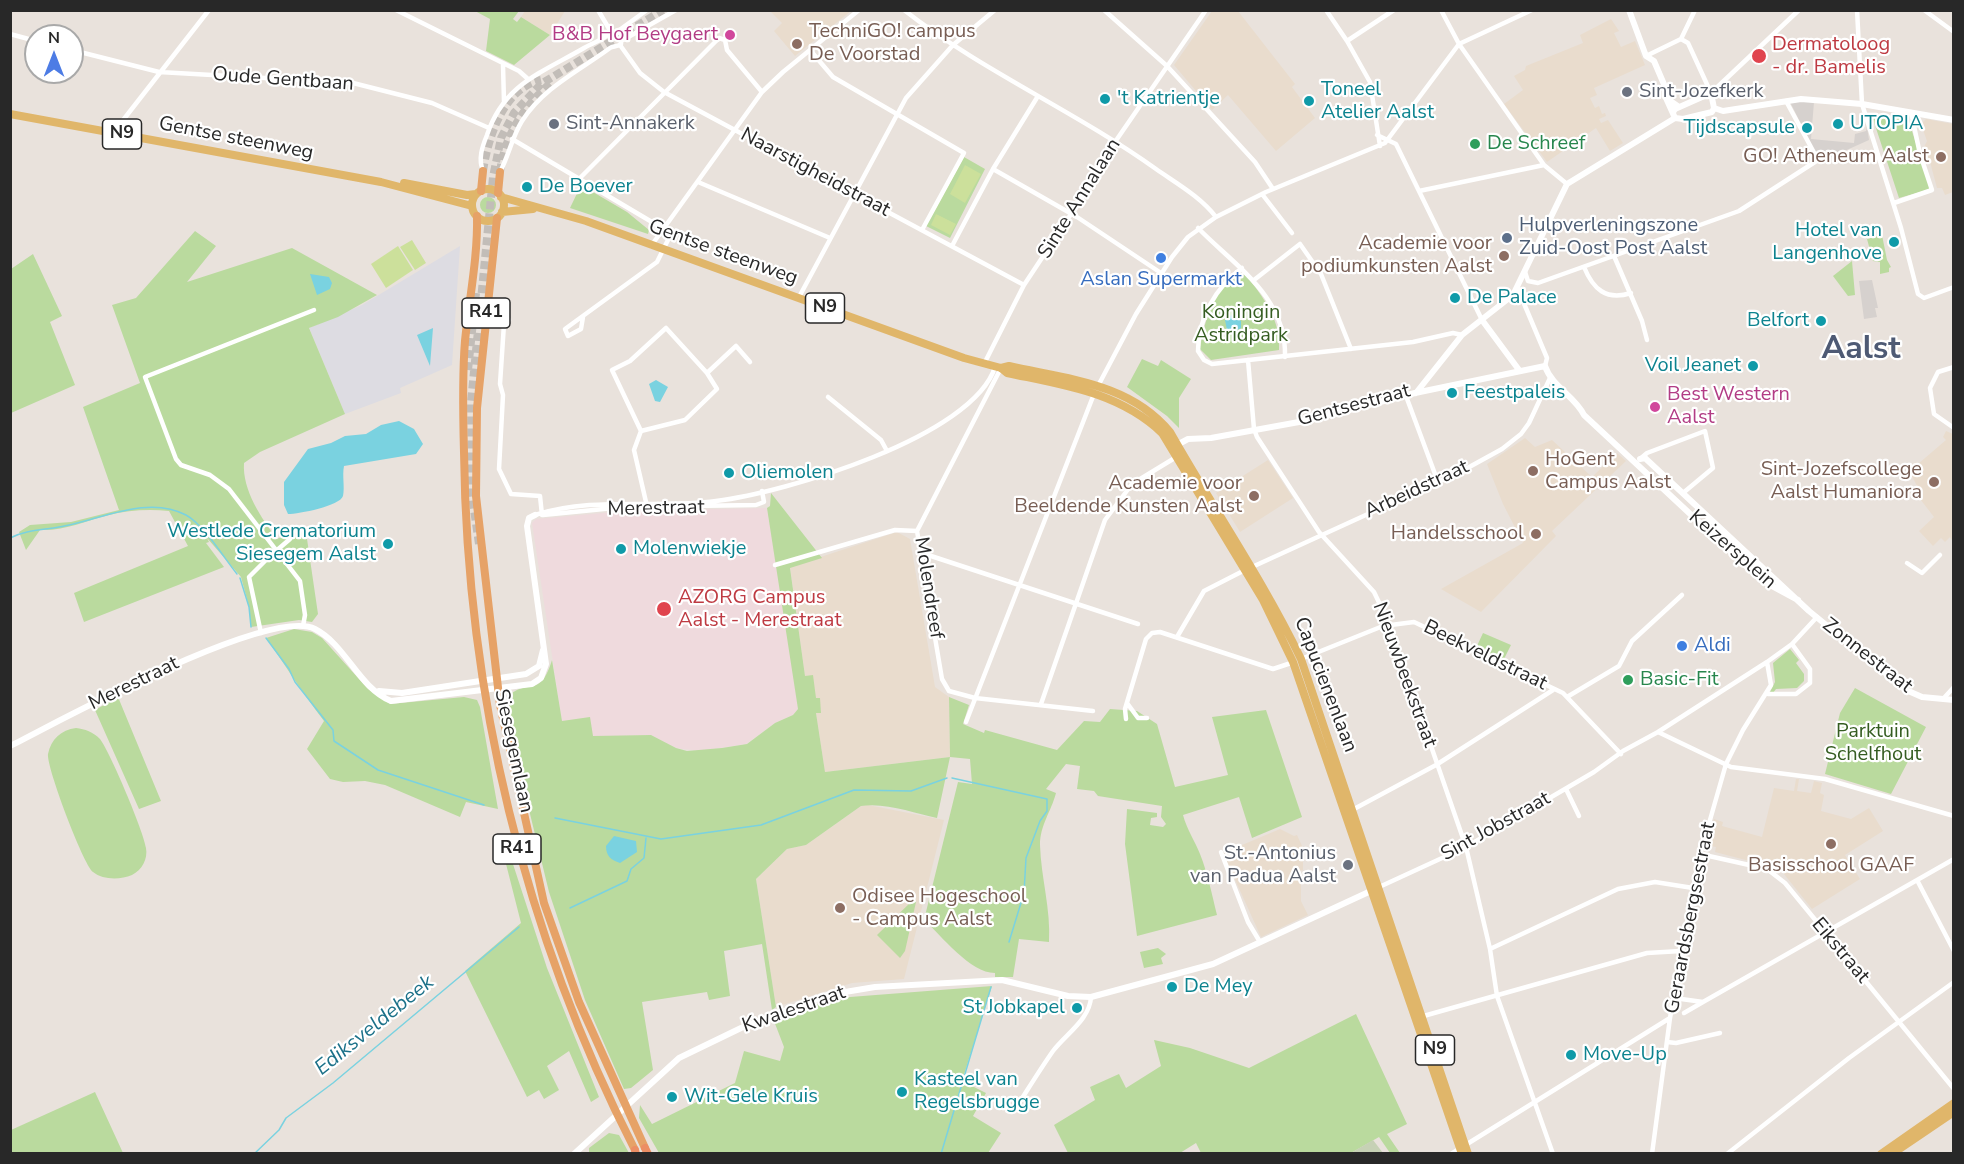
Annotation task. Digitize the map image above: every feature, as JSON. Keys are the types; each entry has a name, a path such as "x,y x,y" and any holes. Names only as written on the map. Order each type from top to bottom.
{"highway":[{"path":"478,192 483,171"},
{"name":"R41","path":"500,172 500,195"},
{"name":"Siesegemlaan","path":"499,215 477,408 476,496 498,689 508,749 544,903 579,1002 624,1106 647,1151"},
{"name":"Siesegemlaan","path":"477,216 465,345 464,405 468,540 482,681 505,797 533,904 567,1002 636,1152"}],"main road":[{"name":"Gentse steenweg","path":"10,114 385,183 472,206"},
{"name":"Gentse steenweg","path":"385,183 396,182 467,195 478,192"},
{"name":"N9","path":"478,192 490,189 500,195"},
{"path":"477,216 472,206 478,192"},
{"name":"Gentse steenweg","path":"500,195 534,208 586,221 651,246 998,367 1007,373 1123,394 1162,422 1177,451"},
{"name":"R41","path":"499,215 500,195"},
{"name":"Gentse steenweg","path":"499,215 534,208"},
{"name":"N9","path":"477,216 489,221 499,215"},
{"name":"Capucienenlaan","path":"1177,451 1248,568 1297,661 1354,809 1376,888"},
{"name":"Capucienenlaan","path":"1297,661 1376,888"},
{"name":"N9","path":"1376,888 1464,1150"},
{"path":"1881,1154 1953,1103"},
{"path":"1892,1154 1953,1112"}],"street":[{"path":"113,133 209,10"},
{"path":"396,10 519,71 528,79"},
{"path":"598,10 611,32"},
{"path":"483,171 480,158 489,128 504,102 528,79 607,38 611,32 618,31 647,10"},
{"path":"607,38 611,46 620,45 623,40 676,10"},
{"path":"651,246 762,92 859,10"},
{"path":"904,10 953,45 1115,142 1190,192 1216,217"},
{"path":"798,298 896,113 953,45 994,10"},
{"path":"1104,10 1167,66 1255,162 1273,189"},
{"name":"Sinte Annalaan","path":"984,364 1024,285 1115,142 1206,10"},
{"path":"1326,10 1370,82 1380,146"},
{"path":"1347,41 1394,10"},
{"path":"1441,10 1459,44 1544,165 1568,184 1674,115 1679,107 1711,93 1799,10"},
{"path":"966,722 1096,390 1161,273 1188,237 1216,217 1262,194 1380,146 1389,139 1459,44 1532,10"},
{"path":"1629,10 1647,56 1654,61 1674,115 1683,119 1712,112 1714,108 1711,93 1688,43 1681,39"},
{"path":"1647,56 1681,39 1695,10"},
{"path":"1857,10 1862,104 1894,203 1918,294 1921,298 1953,287"},
{"path":"1924,10 1953,32"},
{"path":"618,31 623,40"},
{"path":"580,178 717,39 725,40 727,50 762,92"},
{"name":"Naarstigheidstraat","path":"620,45 640,73 664,92 1024,285"},
{"name":"R41","path":"500,172 512,138 529,111 554,85 602,55 611,46"},
{"path":"810,50 832,77 964,153 922,230"},
{"name":"Oude Gentbaan","path":"84,53 159,72 353,83 432,103 489,128"},
{"path":"503,65 504,102"},
{"path":"952,246 993,169 1038,96"},
{"path":"1666,98 1679,107"},
{"path":"1714,108 1724,111 1801,99 1862,104 1953,120"},
{"path":"1525,272 1528,280 1536,284 1734,212 1818,160 1786,101"},
{"path":"1894,203 1932,190 1920,154 1911,112"},
{"path":"1377,135 1396,144 1482,320 1519,370"},
{"path":"512,138 662,228 670,236 664,250 650,268 566,329 568,336 581,329 583,317"},
{"path":"1419,191 1544,165"},
{"path":"993,169 1071,214 1161,273"},
{"path":"698,182 830,238"},
{"name":"Gentsestraat","path":"1177,451 1187,439 1211,438 1310,420 1415,393 1462,335 1508,300 1525,272 1568,184"},
{"path":"1262,194 1292,233"},
{"path":"1198,228 1254,280 1279,319 1286,345 1286,357"},
{"path":"1254,280 1300,244 1321,274 1351,349"},
{"path":"1614,256 1631,293 1647,340"},
{"path":"1584,267 1590,282 1602,293 1617,296 1631,293"},
{"path":"1242,268 1225,282 1213,297 1204,319 1198,351 1204,360 1212,364 1413,342 1453,333 1462,335"},
{"path":"1415,393 1545,366 1547,358 1517,287"},
{"path":"314,310 145,377 176,459 181,465 210,475 229,489 300,581 305,615 303,626 324,635 383,698 397,702 528,685 541,678 546,664 527,526 529,518 540,514 540,496 511,494 499,469 503,395 500,384 504,324 509,320"},
{"path":"641,431 685,420 717,389 707,373 666,328 630,361 612,370 641,431 634,450 646,502"},
{"path":"707,373 736,346 750,362"},
{"path":"1248,360 1254,429"},
{"name":"Keizersplein","path":"1545,366 1550,378 1579,406 1584,416 1638,461 1768,585 1798,600"},
{"name":"Merestraat","path":"540,514 646,502 716,501 762,491 847,467 887,452 936,428 975,395 998,367"},
{"name":"Molendreef","path":"975,698 950,691 944,685 917,531 985,401 998,367"},
{"path":"1953,367 1935,375 1930,388 1935,414 1953,428"},
{"name":"Arbeidstraat","path":"1177,637 1204,591 1248,568 1438,482 1502,449 1521,434 1536,412 1550,378"},
{"path":"975,395 985,401"},
{"path":"1406,396 1438,482"},
{"path":"828,397 881,440 887,452"},
{"name":"Nieuwbeekstraat","path":"1254,429 1321,535 1374,592 1388,624 1466,847 1490,949 1497,996 1553,1154"},
{"path":"1638,461 1647,453 1705,431 1713,468 1683,493"},
{"path":"1041,704 1105,520 1132,483 1177,451"},
{"name":"Keizersplein","path":"1638,461 1645,458 1817,617"},
{"name":"Merestraat","path":"540,514 624,507 756,505 764,502 762,491"},
{"path":"775,566 896,530 917,531"},
{"path":"276,551 290,539"},
{"path":"920,554 1137,624"},
{"path":"1907,562 1922,573 1940,555"},
{"path":"261,634 249,577 270,556"},
{"path":"1768,585 1774,582 1773,576"},
{"path":"1567,697 1619,666 1632,641 1682,595"},
{"name":"Sint Jobstraat","path":"1091,997 1214,964 1466,847 1566,789 1767,662 1792,644 1817,617"},
{"name":"Zonnestraat","path":"1817,617 1906,690 1922,697 1953,700"},
{"name":"Beekveldstraat","path":"1125,719 1127,700 1146,639 1152,633 1160,632 1177,637 1273,669 1388,624 1414,622 1431,628 1567,697 1621,754"},
{"name":"Merestraat","path":"10,746 190,657 261,634 303,626"},
{"path":"370,686 387,694 402,693 533,671 541,660 544,643"},
{"path":"1767,662 1772,682 1768,694 1796,694 1807,688 1810,683 1810,669 1792,644"},
{"path":"1943,699 1953,687"},
{"path":"1354,809 1436,765 1553,690"},
{"name":"Geraardsbergsestraat","path":"1652,1154 1666,1042 1700,854 1726,764 1743,730 1768,694"},
{"path":"975,698 1093,711"},
{"path":"1127,700 1128,706 1138,718 1146,718"},
{"path":"1658,732 1731,767 1825,779 1953,816"},
{"path":"1566,789 1580,816"},
{"path":"1221,852 1248,922 1260,942"},
{"name":"Eikstraat","path":"1700,854 1753,865 1774,874 1900,1022 1953,1089"},
{"path":"1684,1013 1953,859"},
{"path":"1917,880 1953,951"},
{"path":"1490,949 1618,889 1655,882 1693,888"},
{"path":"1420,1017 1647,953 1682,951"},
{"name":"Kwalestraat","path":"574,1154 679,1058 741,1028 827,995 875,987 1002,980 1068,996 1091,997"},
{"path":"1726,1154 1849,1058 1953,982"},
{"path":"1019,1103 1054,1050 1081,1020 1089,1007 1091,997"},
{"path":"1674,998 1702,1002"},
{"path":"1452,1154 1464,1150 1536,1101 1670,1018"},
{"path":"1666,1042 1676,1043 1720,1034"},
{"path":"582,1146 586,1154"}],"shaded area":[{"path":"525,11 565,11 550,35 521,17"},
{"name":"TechniGO! campus De Voorstad","path":"770,11 851,11 795,56 774,31 782,23"},
{"path":"1212,11 1238,11 1295,84 1292,87 1315,118 1276,151 1228,95 1212,110 1174,65"},
{"path":"1611,19 1619,31 1614,33 1621,47 1635,41 1645,65 1594,88 1597,95 1590,98 1595,108 1599,106 1602,114 1605,113 1606,116 1599,119 1601,123 1608,120 1623,143 1610,151 1596,128 1547,162 1504,104 1523,90 1514,76 1525,70 1526,66 1583,43 1580,35"},
{"path":"1790,102 1814,102 1811,139 1854,143 1855,134 1866,131 1867,127 1869,140 1820,162"},
{"name":"GO! Atheneum Aalst","path":"1926,119 1953,124 1953,192 1945,195 1942,188 1937,188 1929,158 1925,156 1923,149 1927,141 1921,124"},
{"path":"460,246 452,365 400,388 401,393 345,414 309,328 362,305"},
{"path":"1872,280 1878,308 1875,308 1877,317 1864,319 1859,281"},
{"name":"Sint-Jozefscollege Aalst Humaniora","path":"1946,431 1953,434 1953,542 1950,537 1945,542 1941,538 1933,546 1919,531 1934,517 1917,495 1920,492 1910,472 1913,469 1910,465 1916,462 1918,464 1946,440 1943,437"},
{"name":"Handelsschool","path":"1525,438 1535,447 1552,440 1592,477 1617,453 1626,461 1552,531 1556,536 1481,612 1441,589 1523,543 1503,504 1487,464"},
{"name":"Academie voor Beeldende Kunsten Aalst","path":"1268,460 1293,498 1240,532 1216,493"},
{"name":"AZORG Campus Aalst - Merestraat","path":"767,508 792,658 798,709 793,715 775,723 746,744 701,751 676,748 651,735 593,737 562,722 532,523 536,519 624,511"},
{"path":"897,532 910,539 935,687 949,697 950,757 825,772 816,713 821,713 819,698 816,698 805,676 790,567"},
{"path":"1796,779 1799,779 1797,791 1811,793 1814,781 1822,783 1820,793 1824,795 1821,811 1851,819 1869,808 1883,831 1845,855 1860,879 1812,909 1780,869 1715,852 1716,847 1710,846 1709,851 1706,849 1714,819 1723,822 1722,826 1762,837 1774,788 1794,791"},
{"name":"Odisee Hogeschool - Campus Aalst","path":"868,805 944,820 904,979 852,983 776,1007 756,879 787,849 806,845 861,806"},
{"path":"1280,829 1294,836 1297,835 1303,848 1303,870 1299,871 1299,881 1301,881 1301,901 1308,915 1261,937 1223,853"}],"green space":[{"path":"475,11 519,11 513,19 517,22 521,17 550,35 514,65 486,51 490,19"},
{"path":"1871,113 1908,119 1931,189 1899,198"},
{"path":"964,157 985,169 950,238 926,226"},
{"path":"965,165 981,174 965,203 950,194"},
{"path":"581,185 627,212 649,230 648,234 570,208"},
{"path":"485,197 491,197 496,205 494,211 485,213 480,208 480,202"},
{"path":"936,214 956,224 950,235 931,225"},
{"path":"195,231 216,246 187,282 292,248 377,295 338,317 309,328 345,414 260,452 244,463 244,473 250,494 259,513 277,539 287,534 306,532 318,614 312,622 299,620 251,627 249,607 241,577 207,538 209,542 206,543 224,567 84,622 74,593 188,546 169,511 124,512 66,527 40,530 26,550 19,532 30,525 71,522 119,510 83,407 140,383 112,305 136,298"},
{"path":"1882,235 1887,260 1891,267 1889,272 1880,274 1880,262 1873,261 1867,239"},
{"path":"412,240 426,263 415,270 400,247"},
{"path":"398,246 413,270 386,288 371,264"},
{"path":"33,254 62,316 50,322 75,385 11,413 11,269"},
{"path":"1852,261 1855,295 1848,296 1833,276"},
{"name":"Koningin Astridpark","path":"1245,274 1270,310 1277,329 1279,350 1211,360 1200,349 1210,311 1225,285 1232,279"},
{"path":"1142,359 1158,366 1161,360 1191,379 1179,398 1179,428 1167,416 1127,387"},
{"path":"771,493 822,558 790,568 805,676 813,675 816,698 820,698 821,713 816,713 825,772 950,757 937,818 890,807 861,806 806,845 787,849 756,879 776,1007 772,1010 762,944 724,951 730,996 709,1000 707,992 642,1002 653,1070 631,1088 624,1089 585,1000 549,892 514,748 508,696 543,680 552,660 562,721 590,717 593,736 651,735 687,751 747,744 775,723 793,715 798,709 767,508 770,506"},
{"path":"294,629 312,632 322,638 368,689 390,704 464,697 477,700 498,809 466,802 460,817 385,785 365,781 343,782 330,779 307,749 324,721 266,638"},
{"path":"1483,633 1511,645 1503,661 1476,648"},
{"path":"1790,649 1799,660 1796,663 1804,674 1804,681 1797,688 1776,689 1773,693 1770,692 1775,682 1773,663"},
{"name":"Parktuin Schelfhout","path":"1855,688 1926,727 1891,794 1825,774 1840,713"},
{"path":"118,697 161,801 139,809 95,710"},
{"path":"949,697 969,705 963,724 984,733 985,730 1057,750 1084,721 1100,722 1110,709 1137,711 1157,724 1175,787 1228,775 1212,717 1266,710 1302,817 1252,838 1239,797 1183,815 1203,862 1217,915 1137,936 1125,844 1127,809 1157,813 1157,817 1151,818 1150,825 1163,827 1166,824 1161,817 1162,806 1098,796 1094,791 1077,789 1080,766 1066,764 1046,789 1056,793 1040,838 1049,918 1049,942 1019,939 1013,977 995,977 995,973 976,967 966,960 924,920 958,782 972,784 970,759 950,757"},
{"path":"76,728 95,734 105,747 144,839 145,860 132,875 112,878 102,877 93,872 81,852 66,814 48,754 58,736"},
{"path":"511,858 547,968 599,1097 591,1102 569,1051 547,1066 559,1090 544,1099 539,1090 527,1097 465,971 521,923 505,860"},
{"path":"913,900 916,902 905,951 900,958 877,935"},
{"path":"1158,948 1166,954 1161,958 1163,964 1144,968 1140,952"},
{"path":"992,986 962,1081 986,1093 973,1116 1001,1133 988,1153 659,1153 639,1118 640,1105 652,1124 735,1083 744,1051 780,1061 784,1047 774,1021 825,1001"},
{"path":"1356,1014 1407,1124 1387,1134 1400,1153 1390,1153 1379,1137 1351,1153 1201,1153 1196,1143 1180,1153 1068,1153 1054,1125 1095,1100 1090,1087 1119,1074 1126,1088 1161,1066 1154,1040 1190,1048 1249,1068"},
{"path":"95,1092 123,1153 11,1153 11,1130"},
{"path":"609,1133 619,1135 629,1153 589,1153 589,1148"},
{"path":"1373,1140 1383,1153 1351,1153"}],"water":[{"path":"310,274 329,277 332,283 330,289 317,295"},
{"path":"1233,314 1241,321 1241,328 1228,335 1225,320"},
{"path":"433,328 430,366 417,335"},
{"path":"656,380 668,387 660,402 655,401 649,384"},
{"path":"399,421 414,429 423,444 416,454 344,466 344,493 340,500 318,509 288,514 284,505 284,482 308,449 331,443 345,436 366,434 381,425"},
{"path":"614,836 636,841 637,852 620,863 612,859 608,855 606,846"}],"waterway":[{"path":"10,538 122,511 155,507 171,509 186,515 200,526 237,574"},
{"path":"240,578 249,607 251,627"},
{"path":"266,638 289,669 295,682 333,730 334,741 378,770 484,805"},
{"name":"Ediksveldebeek","path":"555,818 661,839 761,825 854,790 911,791 947,778"},
{"path":"952,778 1047,799 1047,811 1040,821 1026,858 1024,893 1009,942"},
{"name":"Ediksveldebeek","path":"570,908 627,881 631,869 644,858 646,838"},
{"name":"Ediksveldebeek","path":"254,1154 279,1130 286,1118 333,1083 519,927"},
{"path":"941,1154 991,987"}],"tunnel":[{"path":"479,544 472,496 471,402 493,177 501,138 514,113 541,84 663,10"},
{"path":"483,171 494,130 507,104 528,85 541,80"},
{"path":"500,172 506,145 517,122 552,82"},
{"path":"468,370 476,293"}],"place":[{"name":"B&B Hof Beygaert","path":"730,35"},
{"name":"TechniGO! campus De Voorstad","path":"797,44"},
{"name":"Dermatoloog - dr. Bamelis","path":"1759,56"},
{"name":"Sint-Jozefkerk","path":"1627,92"},
{"name":"'t Katrientje","path":"1105,99"},
{"name":"Toneel Atelier Aalst","path":"1309,101"},
{"name":"Sint-Annakerk","path":"554,124"},
{"name":"UTOPIA","path":"1838,124"},
{"name":"Tijdscapsule","path":"1807,128"},
{"name":"De Schreef","path":"1475,144"},
{"name":"GO! Atheneum Aalst","path":"1941,157"},
{"name":"De Boever","path":"527,187"},
{"name":"Hulpverleningszone Zuid-Oost Post Aalst","path":"1507,238"},
{"name":"Hotel van Langenhove","path":"1894,242"},
{"name":"Academie voor podiumkunsten Aalst","path":"1504,256"},
{"name":"Aslan Supermarkt","path":"1161,258"},
{"name":"De Palace","path":"1455,298"},
{"name":"Belfort","path":"1821,321"},
{"name":"Voil Jeanet","path":"1753,366"},
{"name":"Feestpaleis","path":"1452,393"},
{"name":"Best Western Aalst","path":"1655,407"},
{"name":"HoGent Campus Aalst","path":"1533,471"},
{"name":"Oliemolen","path":"729,473"},
{"name":"Sint-Jozefscollege Aalst Humaniora","path":"1934,482"},
{"name":"Academie voor Beeldende Kunsten Aalst","path":"1254,496"},
{"name":"Handelsschool","path":"1536,534"},
{"name":"Westlede Crematorium Siesegem Aalst","path":"388,544"},
{"name":"Molenwiekje","path":"621,549"},
{"name":"AZORG Campus Aalst - Merestraat","path":"664,609"},
{"name":"Aldi","path":"1682,646"},
{"name":"Basic-Fit","path":"1628,680"},
{"name":"Basisschool GAAF","path":"1831,844"},
{"name":"St.-Antonius van Padua Aalst","path":"1348,865"},
{"name":"Odisee Hogeschool - Campus Aalst","path":"840,908"},
{"name":"De Mey","path":"1172,987"},
{"name":"St Jobkapel","path":"1077,1008"},
{"name":"Move-Up","path":"1571,1055"},
{"name":"Kasteel van Regelsbrugge","path":"902,1092"},
{"name":"Wit-Gele Kruis","path":"672,1097"}],"district":[{"name":"Aalst","path":"1861,350"}]}
